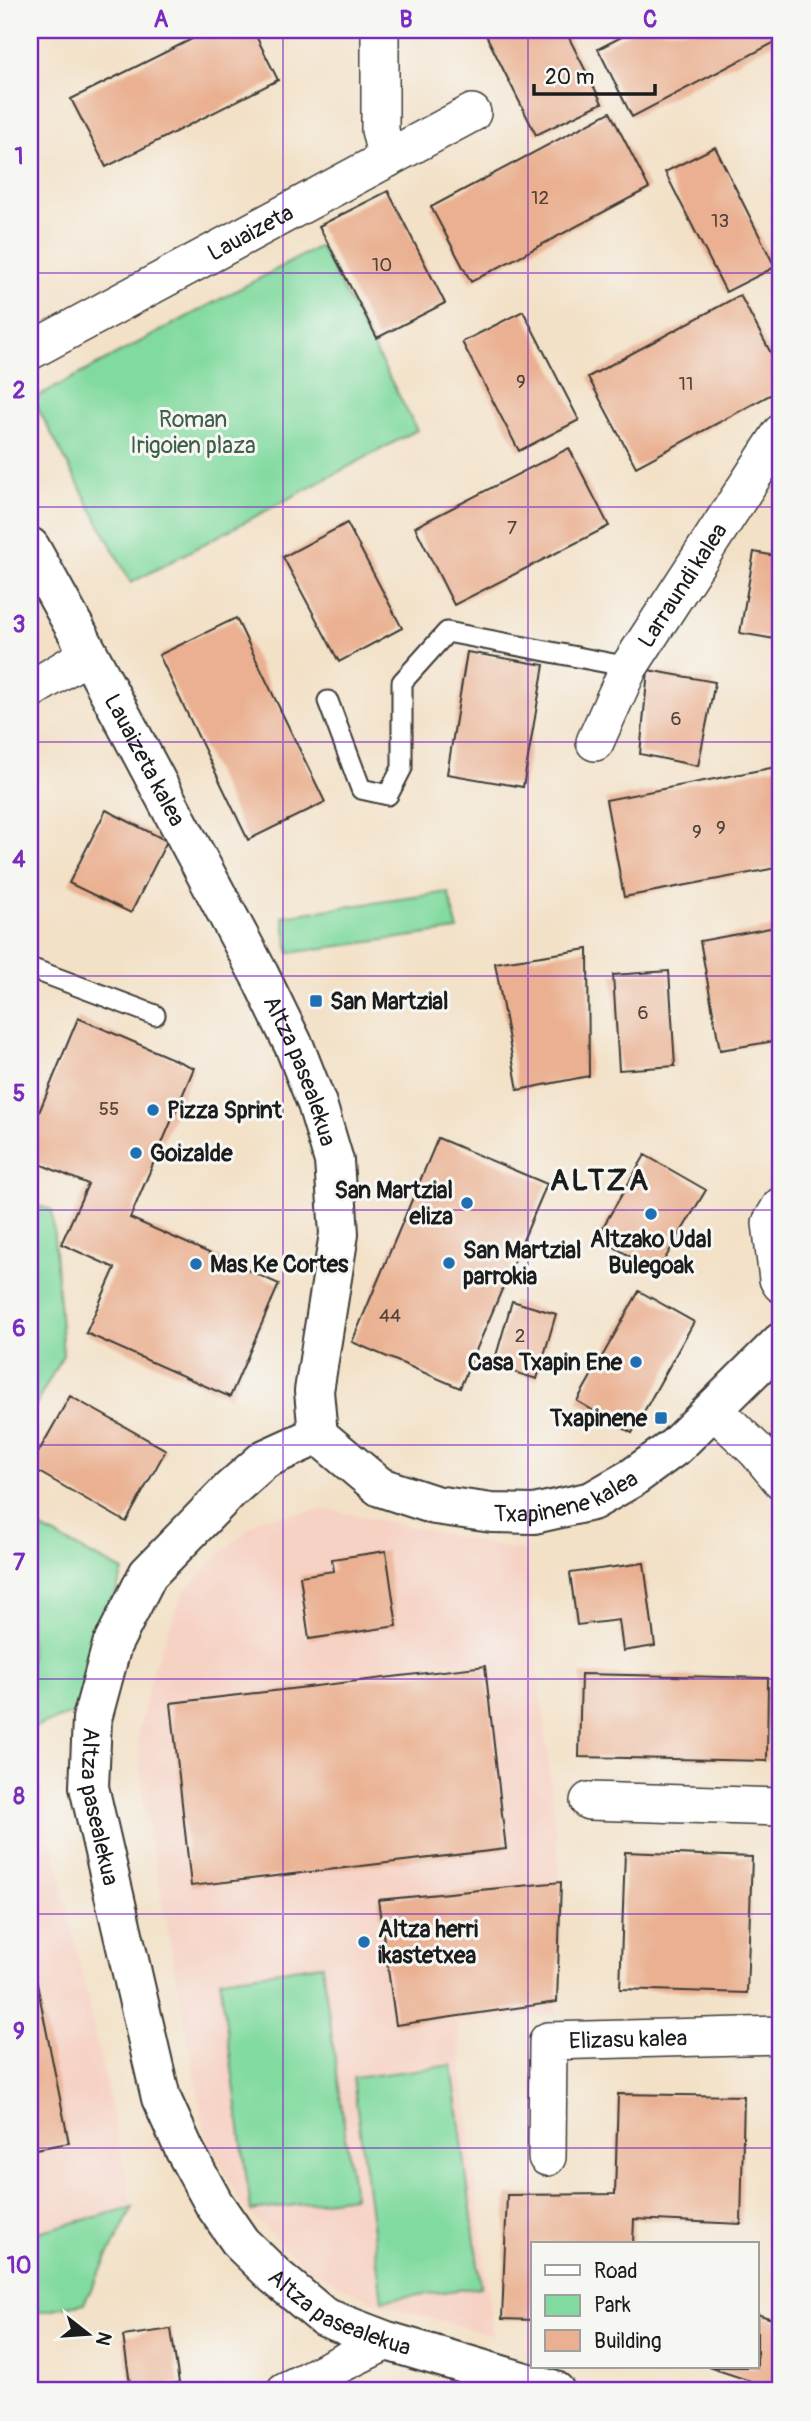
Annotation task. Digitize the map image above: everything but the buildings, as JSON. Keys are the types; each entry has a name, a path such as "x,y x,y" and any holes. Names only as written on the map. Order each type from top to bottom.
{"street":[{"path":"380,30 380,130 387,159"},
{"name":"Lauaizeta","path":"30,352 472,113"},
{"name":"Larraundi kalea","path":"595,741 629,667 781,433"},
{"name":"Lauaizeta kalea","path":"30,547 259,974"},
{"path":"30,690 89,654"},
{"name":"Altza pasealekua","path":"259,974 295,1048 313,1093 334,1161 339,1234 314,1391 318,1435 265,1459 230,1490 148,1574 112,1645 92,1719 89,1787 161,2098 185,2151 214,2204 241,2243 324,2317 387,2341 555,2391"},
{"path":"781,1206 771,1223 778,1279 781,1284"},
{"name":"Txapinene kalea","path":"318,1435 380,1487 435,1505 492,1513 534,1514 592,1501 632,1479 676,1446 781,1342"},
{"path":"714,1410 756,1450 781,1480"},
{"path":"589,1801 781,1808"},
{"name":"Elizasu kalea","path":"547,2157 548,2041 781,2035"},
{"path":"285,2391 387,2341"}],"lane":[{"path":"328,701 361,789 388,796 402,768 402,682 447,632 629,667"},
{"path":"30,968 155,1016"}],"shaded area":[{"name":"Altza herri ikastetxea","path":"329,1509 526,1552 561,1882 557,2014 457,2023 493,2336 372,2301 306,2267 242,2206 206,2135 143,1800 138,1732 152,1672 183,1593 222,1552 260,1518"},
{"path":"30,1737 133,2207 30,2234"}],"green space":[{"name":"Roman Irigoien plaza","path":"320,246 417,430 131,583 33,399"},
{"path":"448,892 458,930 289,953 283,916"},
{"path":"30,1204 52,1210 63,1355 30,1415"},
{"path":"30,1523 123,1571 77,1712 30,1729"},
{"path":"322,1965 354,2197 251,2211 220,1979"},
{"path":"452,2065 481,2287 382,2300 353,2078"},
{"path":"133,2207 84,2303 30,2313 30,2234"}],"place":[{"name":"San Martzial","path":"316,1001"},
{"name":"Pizza Sprint","path":"153,1110"},
{"name":"Goizalde","path":"136,1153"},
{"name":"San Martzial eliza","path":"467,1203"},
{"name":"Altzako Udal Bulegoak","path":"651,1214"},
{"name":"San Martzial parrokia","path":"449,1263"},
{"name":"Mas Ke Cortes","path":"196,1264"},
{"name":"Casa Txapin Ene","path":"636,1362"},
{"name":"Txapinene","path":"661,1418"},
{"name":"Altza herri ikastetxea","path":"364,1942"}],"district":[{"name":"ALTZA","path":"600,1180"}]}
